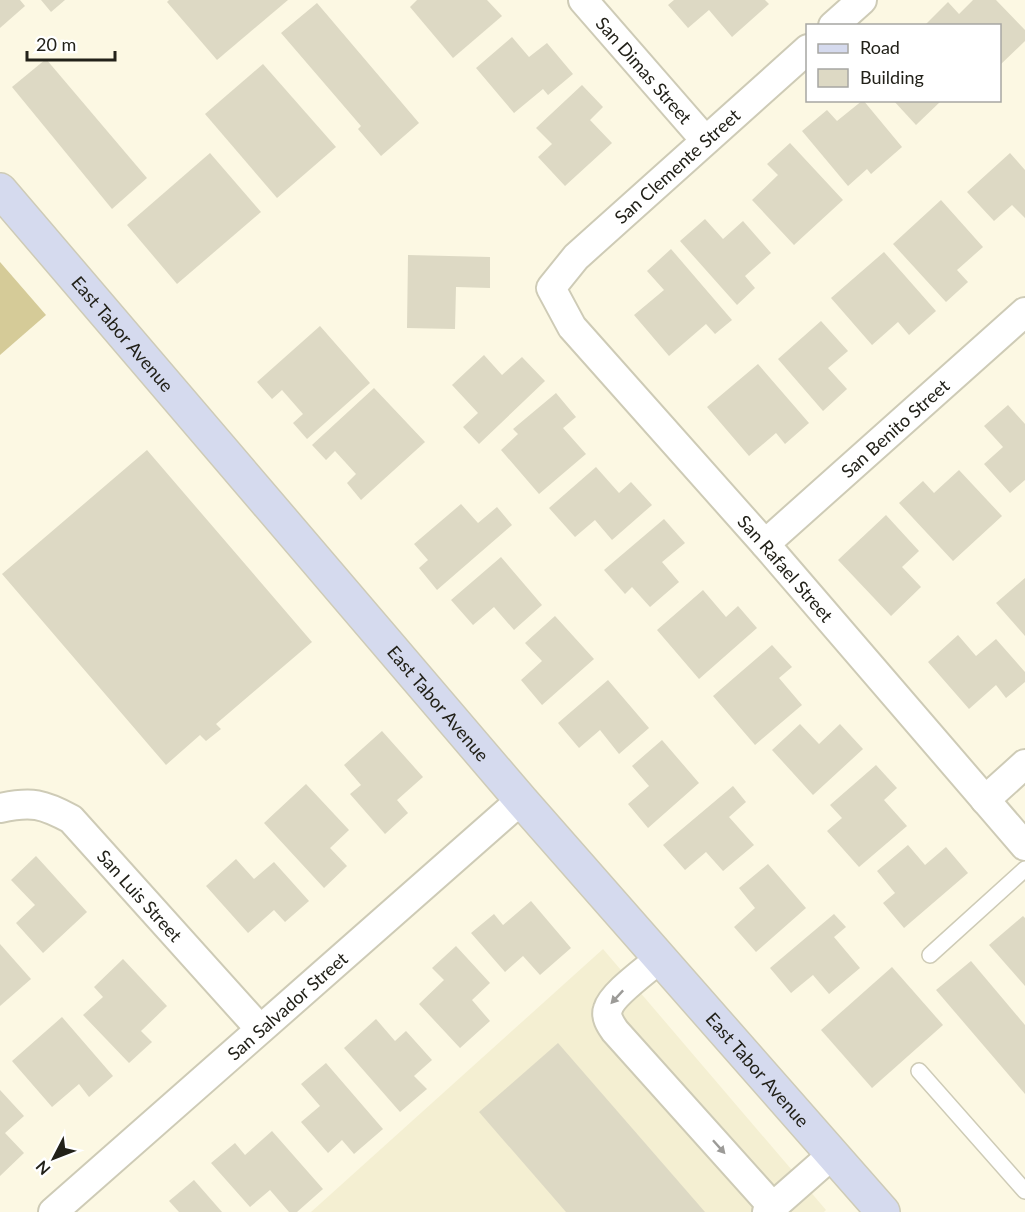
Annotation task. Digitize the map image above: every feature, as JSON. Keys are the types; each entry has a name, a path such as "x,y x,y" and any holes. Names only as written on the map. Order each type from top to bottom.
{"main road":[{"name":"East Tabor Avenue","path":"0,190 521,800 884,1212"}],"street":[{"name":"San Dimas Street","path":"583,0 705,140"},
{"path":"836,24 862,0"},
{"name":"San Clemente Street","path":"551,288 576,258 806,50"},
{"name":"San Rafael Street","path":"551,288 572,327 765,544 1025,846"},
{"name":"San Benito Street","path":"765,544 1025,312"},
{"path":"985,800 1025,764"},
{"name":"San Salvador Street","path":"53,1212 521,800"},
{"name":"San Luis Street","path":"0,808 23,803 46,805 71,819 260,1029"},
{"path":"660,958 614,999 608,1008 608,1018 615,1031 770,1209 833,1154"}],"lane":[{"path":"930,955 1025,869"},
{"path":"920,1071 1025,1191"}],"shaded area":[{"path":"0,262 46,315 0,355"},
{"path":"603,949 826,1210 824,1212 311,1212"}],"building":[{"path":"0,0 20,0 25,6 0,28"},
{"path":"41,0 65,0 51,12"},
{"path":"169,0 288,0 217,60 167,2"},
{"path":"417,0 487,0 502,16 453,58 410,7"},
{"path":"674,0 765,0 769,4 732,37 709,10 688,28 668,5"},
{"path":"973,0 996,0 1025,30 1025,41 1001,64 1001,24 926,24 948,2 959,14"},
{"path":"317,3 419,123 381,156 358,129 361,126 281,33"},
{"path":"512,37 529,57 547,43 573,74 548,95 543,89 514,113 476,68"},
{"path":"46,59 147,178 112,209 12,87"},
{"path":"263,64 336,147 277,198 205,114"},
{"path":"582,85 603,107 590,120 612,143 565,186 538,157 552,144 536,128"},
{"path":"861,102 865,102 902,147 871,174 867,169 848,186 802,131 827,110 837,121"},
{"path":"895,102 940,102 916,125"},
{"path":"790,143 843,200 794,245 752,200 778,175 767,164"},
{"path":"210,153 261,212 177,284 127,225"},
{"path":"1010,153 1025,170 1025,218 1012,205 994,221 967,192"},
{"path":"941,200 983,247 957,270 968,282 946,302 893,244"},
{"path":"705,219 723,239 743,221 771,253 745,276 755,288 737,305 680,241"},
{"path":"671,249 732,320 715,334 706,324 669,356 634,315 664,290 647,271"},
{"path":"884,252 936,311 909,335 898,322 872,345 831,298"},
{"path":"408,255 490,257 490,288 456,287 455,329 407,328"},
{"path":"821,321 848,351 828,368 847,389 823,411 778,359"},
{"path":"320,326 370,383 307,439 293,423 303,414 282,390 272,399 257,382"},
{"path":"484,355 502,375 522,357 545,381 479,444 463,427 478,413 452,385"},
{"path":"758,364 809,423 785,444 776,433 749,456 707,407"},
{"path":"374,388 425,442 361,500 347,483 356,474 335,451 326,460 312,445"},
{"path":"556,393 576,417 563,428 586,454 539,494 501,450 518,434 513,429"},
{"path":"1008,405 1025,424 1025,480 1010,493 984,464 1003,447 984,426"},
{"path":"147,450 312,642 216,724 221,729 206,741 200,735 166,765 2,574"},
{"path":"596,467 619,493 631,482 652,505 612,540 595,520 575,537 549,508"},
{"path":"959,470 1002,516 953,561 899,503 923,481 934,493"},
{"path":"461,504 478,523 497,507 512,525 437,590 419,568 428,560 414,544"},
{"path":"886,515 919,551 902,567 921,587 891,616 838,560"},
{"path":"664,519 685,543 662,562 679,582 650,607 632,587 625,594 604,570"},
{"path":"501,557 542,605 514,630 494,607 473,625 451,600"},
{"path":"1025,578 1025,636 996,603"},
{"path":"703,590 726,617 738,606 757,628 699,679 657,630"},
{"path":"555,616 594,659 542,705 521,680 542,661 525,643"},
{"path":"958,635 976,656 996,639 1025,672 1025,682 1006,698 996,685 969,709 928,662"},
{"path":"772,645 792,667 779,678 802,705 755,745 713,696"},
{"path":"608,680 649,728 619,754 600,730 579,748 558,723"},
{"path":"800,724 819,744 840,724 863,749 813,795 772,750"},
{"path":"382,731 423,777 397,800 408,813 385,834 350,794 361,785 344,765"},
{"path":"662,740 699,783 648,828 628,804 649,786 632,766"},
{"path":"876,765 897,788 884,800 907,826 859,867 827,831 842,818 830,805"},
{"path":"306,784 349,830 330,848 347,866 324,888 264,823"},
{"path":"733,786 746,802 729,817 754,845 723,871 706,852 685,870 663,845"},
{"path":"908,845 925,865 946,847 968,873 904,928 883,903 895,893 877,871"},
{"path":"36,856 87,912 43,953 16,923 35,905 11,880"},
{"path":"236,859 254,879 274,862 309,901 285,922 274,910 248,933 206,886"},
{"path":"768,864 806,908 756,952 734,927 755,908 739,888"},
{"path":"531,901 571,948 540,975 523,956 505,972 471,933 494,914 503,925"},
{"path":"834,914 846,927 834,937 860,968 829,994 813,975 791,993 770,968"},
{"path":"1023,916 1025,918 1025,986 989,945"},
{"path":"0,944 31,979 0,1006"},
{"path":"456,946 490,983 472,1000 490,1021 460,1048 419,1004 444,980 432,968"},
{"path":"123,959 167,1006 141,1031 152,1042 129,1063 83,1015 103,997 94,987"},
{"path":"971,961 1025,1025 1025,1094 936,990"},
{"path":"892,967 943,1025 872,1088 821,1030"},
{"path":"62,1017 113,1076 89,1097 79,1084 52,1107 12,1061"},
{"path":"376,1019 395,1041 406,1031 432,1060 414,1076 427,1089 400,1112 344,1048"},
{"path":"558,1043 705,1212 566,1212 479,1112"},
{"path":"326,1063 383,1129 354,1154 342,1140 328,1153 301,1122 320,1106 301,1084"},
{"path":"0,1090 24,1116 5,1133 24,1153 0,1176"},
{"path":"272,1131 323,1189 297,1212 289,1212 270,1190 250,1207 211,1163 235,1143 245,1155"},
{"path":"194,1180 222,1212 179,1212 169,1201"}]}
